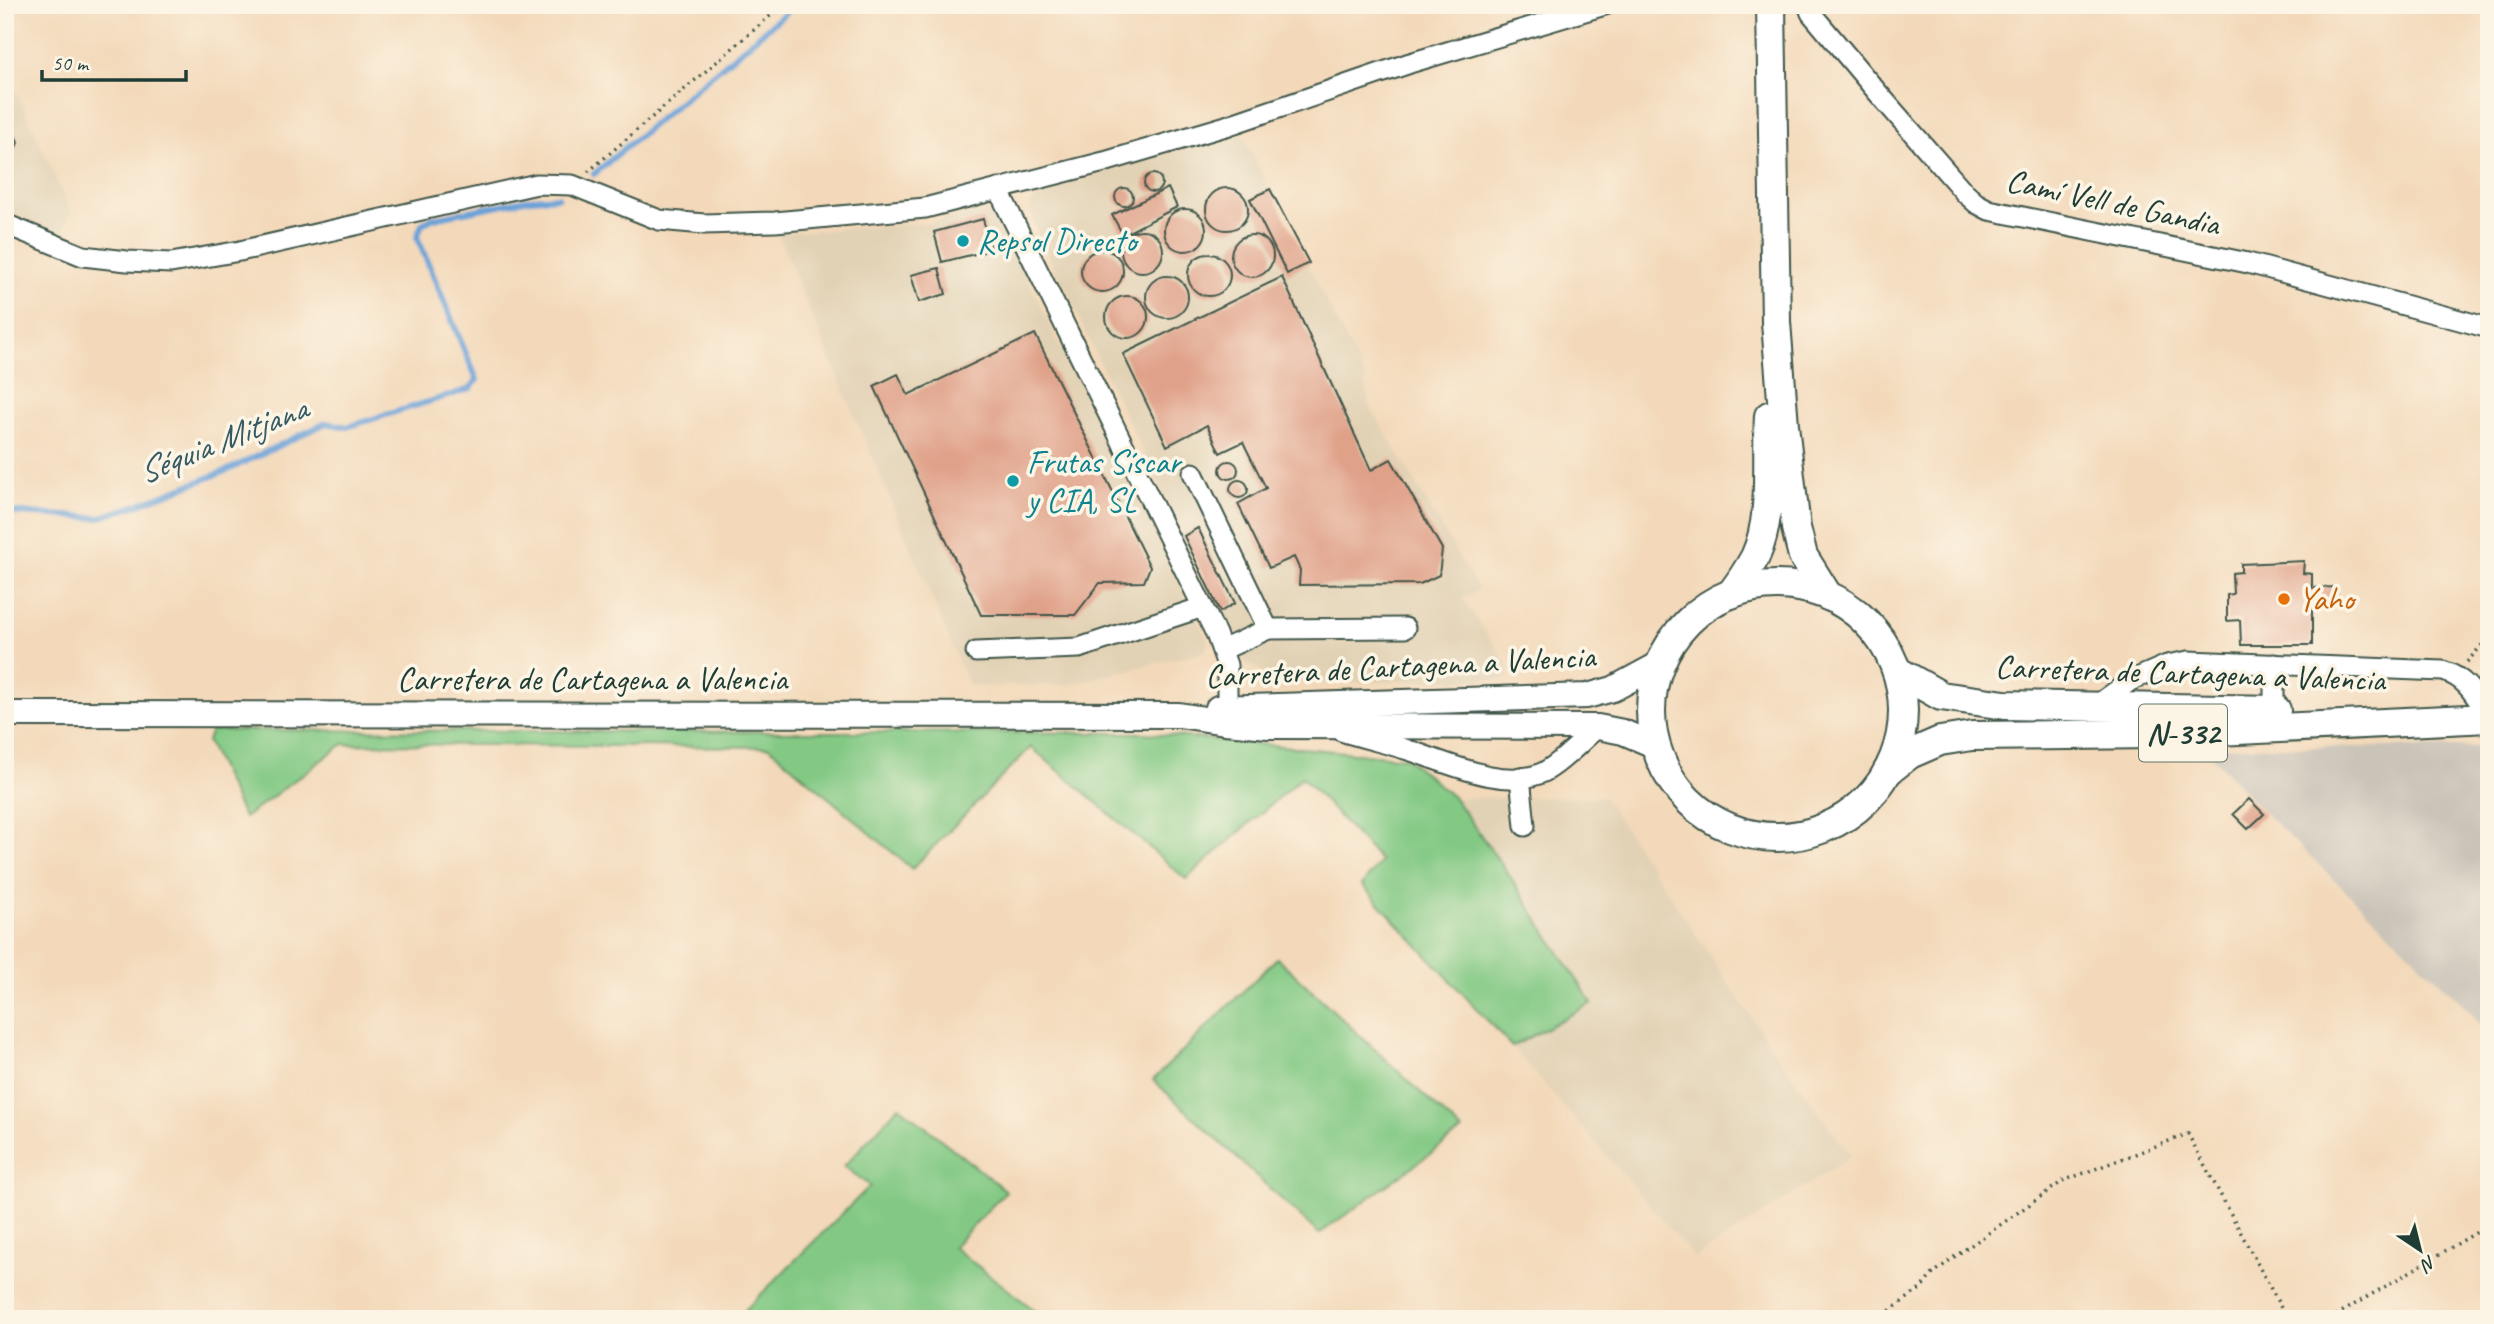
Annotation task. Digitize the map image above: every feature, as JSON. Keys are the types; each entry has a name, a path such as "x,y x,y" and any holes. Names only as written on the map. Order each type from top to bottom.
{"highway":[{"path":"1772,5 1776,322 1784,425 1796,528 1803,556 1828,596"},
{"path":"1731,594 1756,554 1762,534 1776,322"},
{"path":"1780,585 1805,588 1828,596 1847,606 1870,626 1897,671 1902,692 1901,733 1887,772 1874,791 1858,807 1829,825 1796,835 1774,837 1729,828 1691,804 1664,767 1656,746 1651,704 1661,663 1673,640 1689,621 1709,605 1731,594 1755,587 1780,585"},
{"name":"Carretera de Cartagena a Valencia","path":"1897,671 1941,696 2005,705 2097,705 2489,717"},
{"name":"Carretera de Cartagena a Valencia","path":"1887,772 1910,754 1940,741 1972,736 2155,734 2489,717"}],"main road":[{"name":"Carretera de Cartagena a Valencia","path":"1179,715 1227,706 1587,696 1613,689 1661,663"},
{"name":"Carretera de Cartagena a Valencia","path":"5,714 1179,715 1269,726 1598,727 1656,746"}],"street":[{"path":"5,224 83,256 171,263 240,251 537,184 572,185 659,220 705,223 775,222 925,208 1104,162 1226,126 1410,63 1605,5"},
{"name":"Camí Vell de Gandia","path":"1808,5 1811,13 1965,193 1989,210 2248,263 2489,328"},
{"path":"999,189 1222,650 1227,665 1227,706"},
{"path":"1193,473 1268,629"},
{"path":"976,652 1079,648 1203,607"},
{"path":"1222,650 1268,629 1405,628"},
{"path":"2097,705 2130,681 2168,665 2188,661 2443,671 2456,675 2466,683 2489,717"},
{"path":"2274,664 2274,710"},
{"path":"1323,725 1410,751 1443,764 1485,774 1520,778 1532,776 1556,764 1598,727"},
{"path":"1520,778 1525,826"}],"path":[{"path":"572,185 783,5"},
{"path":"2456,675 2489,637"},
{"path":"1878,1319 1919,1290 1950,1260 2063,1181 2188,1134 2287,1319"},
{"path":"2330,1319 2489,1224"}],"shaded area":[{"path":"5,66 71,212 61,235 5,212"},
{"path":"1240,131 1365,377 1369,405 1479,590 1462,598 1508,665 1508,679 1291,684 1245,663 1034,226 1030,204 1044,190"},
{"path":"983,211 996,215 1208,641 1206,651 1067,685 969,686 777,233 926,223"},
{"path":"2203,747 2489,747 2489,1037 2470,1011 2267,815"},
{"path":"1604,797 1770,1045 1851,1156 1695,1258 1512,1047 1592,1003 1507,872 1454,798"}],"green space":[{"path":"211,730 1144,733 1407,758 1454,798 1507,872 1592,1003 1512,1047 1362,885 1381,861 1302,777 1186,879 1031,747 912,869 769,747 343,744 244,818 207,741"},
{"path":"1277,958 1462,1131 1319,1234 1153,1080"},
{"path":"899,1106 1006,1191 953,1247 1046,1319 758,1319 745,1310 870,1186 844,1166"}],"building":[{"path":"5,112 18,142 5,174"},
{"path":"1153,174 1159,177 1162,183 1159,189 1153,192 1147,189 1144,183 1147,177"},
{"path":"1124,188 1130,191 1133,197 1130,203 1124,206 1118,203 1115,197 1118,191"},
{"path":"1168,188 1177,207 1123,235 1112,215"},
{"path":"1227,188 1242,194 1248,209 1242,224 1227,230 1212,224 1206,209 1212,194"},
{"path":"1270,189 1309,263 1287,274 1250,199"},
{"path":"1185,209 1200,215 1206,230 1200,245 1185,251 1170,245 1164,230 1170,215"},
{"name":"Repsol Directo","path":"983,219 991,250 942,262 934,232"},
{"path":"1142,230 1157,236 1163,251 1157,266 1142,272 1127,266 1121,251 1127,236"},
{"path":"1252,235 1267,241 1273,256 1267,271 1252,277 1237,271 1231,256 1237,241"},
{"path":"1102,250 1117,256 1123,271 1117,286 1102,292 1087,286 1081,271 1087,256"},
{"path":"1209,254 1224,260 1230,275 1224,290 1209,296 1194,290 1188,275 1194,260"},
{"path":"939,268 946,294 919,302 911,275"},
{"path":"1167,276 1182,282 1188,297 1182,312 1167,318 1152,312 1146,297 1152,282"},
{"path":"1282,277 1371,470 1391,459 1442,549 1439,575 1420,584 1299,585 1300,570 1294,557 1269,568 1238,504 1266,488 1243,442 1220,453 1207,425 1167,446 1123,354"},
{"path":"1127,296 1142,302 1148,317 1142,332 1127,338 1112,332 1106,317 1112,302"},
{"name":"Frutas Síscar y CIA, SL","path":"1035,334 1150,567 1144,582 1100,583 1075,615 981,615 874,386 898,374 908,395"},
{"path":"1229,461 1235,464 1238,470 1235,476 1229,479 1223,476 1220,470 1223,464"},
{"path":"1239,480 1245,483 1248,489 1245,495 1239,498 1233,495 1230,489 1233,483"},
{"path":"1198,528 1235,603 1220,612 1184,536"},
{"path":"2304,561 2303,573 2312,574 2312,588 2337,587 2337,603 2312,605 2312,645 2241,645 2240,620 2227,621 2227,595 2233,594 2232,573 2241,572 2241,564"},
{"path":"2249,799 2264,814 2248,829 2233,814"}],"waterway":[{"name":"Séquia Mitjana","path":"594,174 795,5"},
{"name":"Séquia Mitjana","path":"5,512 98,518 226,471 326,423 347,427 470,389 477,380 417,237 422,224 434,218 530,199 558,197"}],"place":[{"name":"Repsol Directo","path":"963,241"},
{"name":"Frutas Síscar y CIA, SL","path":"1013,481"},
{"name":"Yaho","path":"2284,599"}]}
